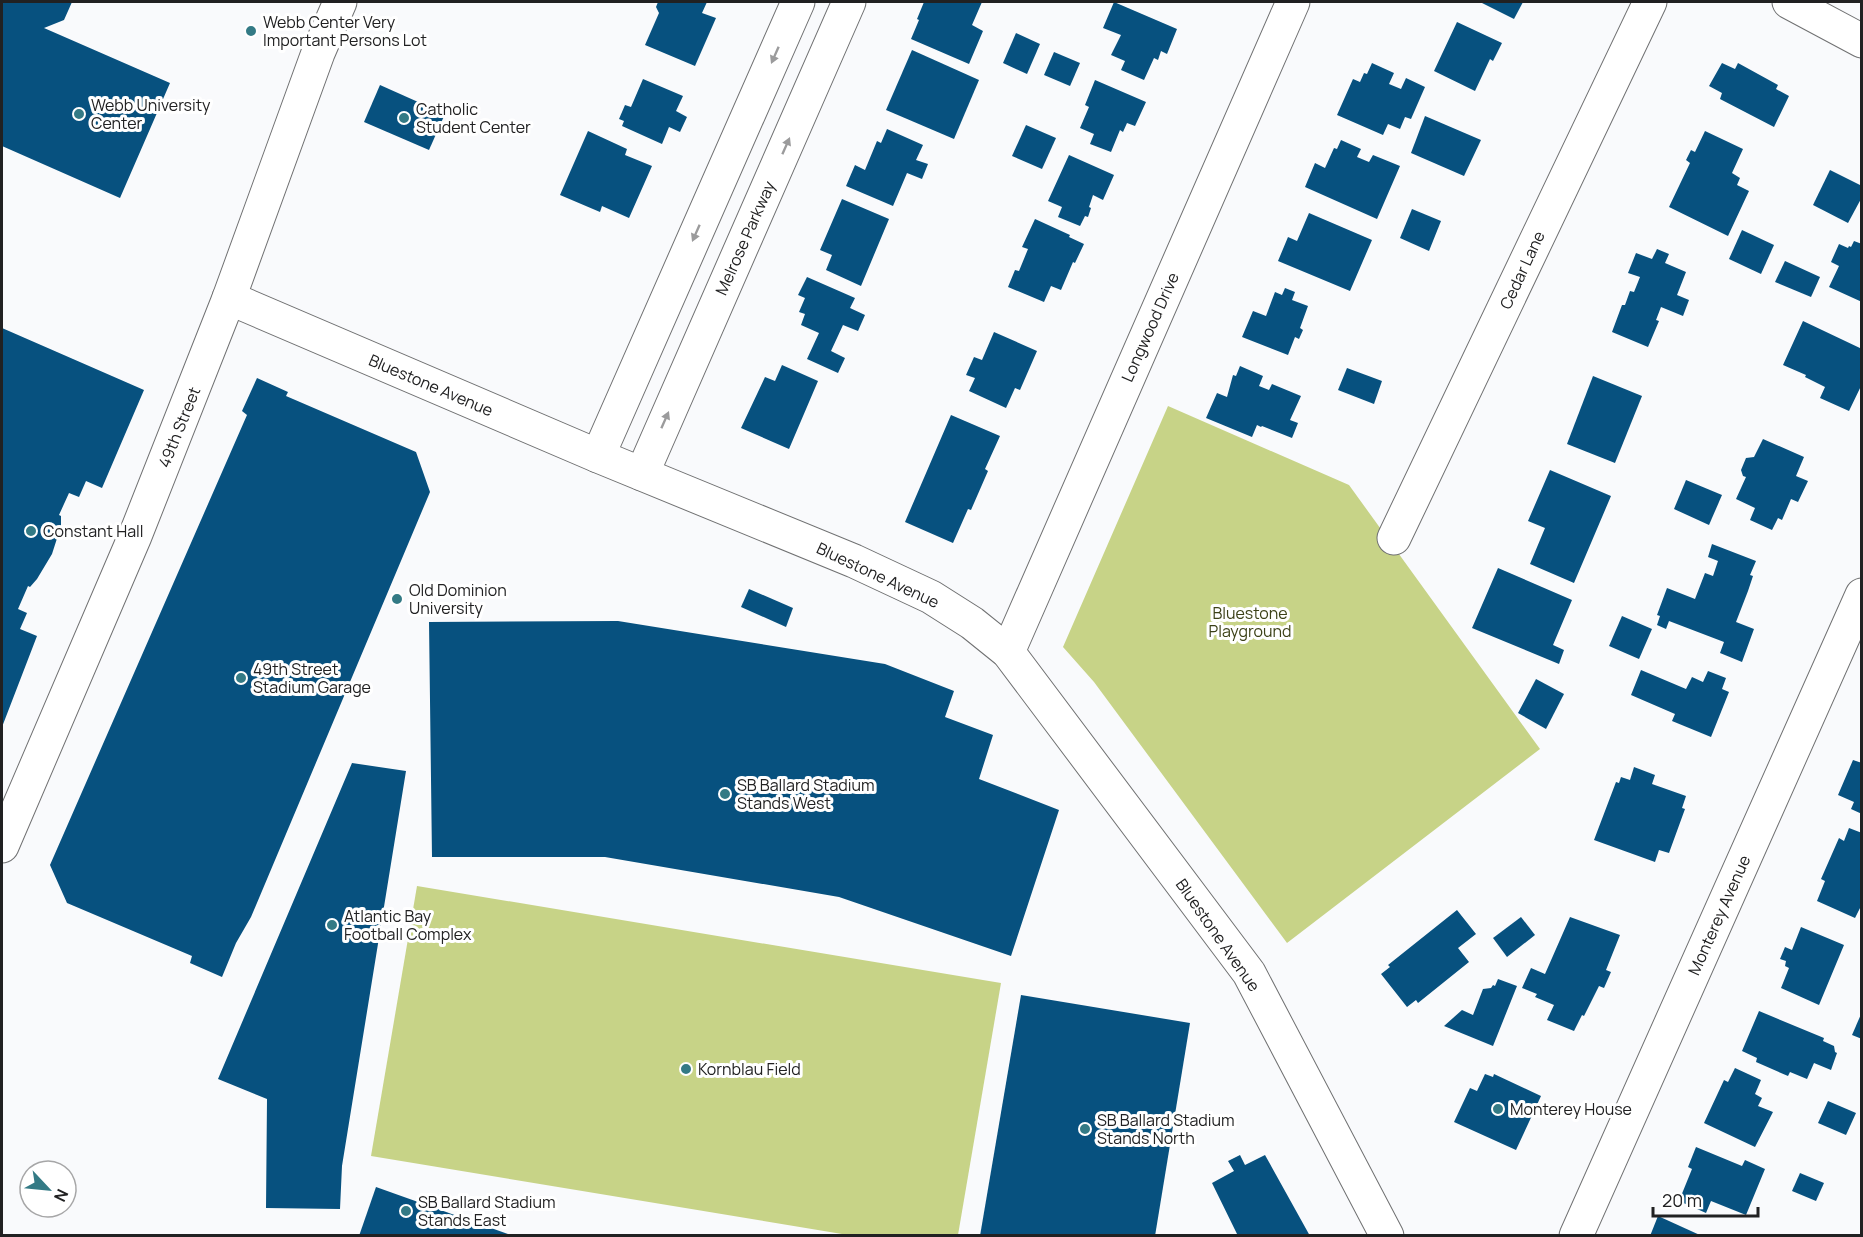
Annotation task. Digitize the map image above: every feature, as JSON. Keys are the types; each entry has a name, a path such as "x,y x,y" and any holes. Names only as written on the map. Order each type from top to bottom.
{"street":[{"name":"49th Street","path":"2,846 135,537 229,298 318,53 340,2"},
{"path":"598,456 798,2"},
{"name":"Melrose Parkway","path":"642,474 849,2"},
{"name":"Longwood Drive","path":"1008,652 1293,2"},
{"name":"Cedar Lane","path":"1394,538 1650,2"},
{"path":"1789,2 1862,41"},
{"name":"Bluestone Avenue","path":"229,298 598,456 854,561 931,597 972,623 1008,652 1249,973 1388,1236"},
{"name":"Monterey Avenue","path":"1576,1236 1862,595"}],"green space":[{"name":"Bluestone Playground","path":"1168,406 1349,485 1540,749 1287,943 1094,682 1063,647"},
{"name":"Kornblau Field","path":"417,886 1001,983 958,1235 848,1235 371,1156"}],"building":[{"name":"Webb University Center","path":"2,2 72,2 64,20 44,28 170,83 120,198 2,146"},
{"path":"658,2 707,2 702,13 716,18 695,66 645,45 659,13 656,7"},
{"path":"924,2 982,2 972,25 983,31 969,64 911,39"},
{"path":"1114,2 1177,29 1167,54 1161,51 1158,60 1154,58 1144,80 1121,70 1125,61 1111,55 1121,35 1103,28"},
{"path":"1480,2 1523,2 1514,19"},
{"path":"1457,22 1502,43 1493,61 1490,59 1475,91 1434,71"},
{"path":"1016,33 1040,44 1027,74 1003,63"},
{"path":"912,50 979,80 954,139 886,110"},
{"path":"1054,52 1080,63 1070,86 1044,75"},
{"path":"1372,63 1394,73 1389,84 1401,89 1406,78 1425,87 1411,119 1405,117 1400,129 1388,124 1383,135 1337,115 1353,79 1360,82"},
{"path":"1722,63 1735,69 1738,63 1778,85 1776,89 1789,96 1774,127 1720,99 1722,93 1709,86"},
{"path":"643,79 683,96 676,111 687,117 680,132 669,127 662,144 622,126 624,121 619,119 625,105 631,107"},
{"path":"1095,80 1146,102 1135,126 1127,123 1123,132 1120,130 1111,152 1090,144 1094,134 1080,128 1089,107 1085,105"},
{"name":"Catholic Student Center","path":"380,85 445,114 429,150 364,122"},
{"path":"1425,116 1481,140 1464,176 1411,153"},
{"path":"1026,125 1056,138 1042,169 1012,156"},
{"path":"887,129 923,145 916,160 928,164 922,179 907,173 893,206 846,186 855,165 865,170 877,141 881,143"},
{"path":"588,131 627,149 625,155 652,166 629,218 602,206 600,212 560,195"},
{"path":"1705,131 1743,149 1732,173 1740,178 1737,185 1749,191 1728,236 1669,207 1690,163 1686,160 1691,150 1695,152"},
{"path":"1341,140 1361,149 1357,157 1369,162 1373,155 1400,166 1377,219 1305,187 1315,163 1325,168 1334,148 1337,149"},
{"path":"1069,155 1114,175 1103,200 1093,195 1088,217 1085,216 1080,226 1058,217 1062,207 1048,201"},
{"path":"1830,170 1862,186 1862,197 1848,223 1813,205"},
{"path":"842,199 889,219 861,286 826,270 832,255 820,250"},
{"path":"1412,209 1441,221 1429,251 1400,238"},
{"path":"1309,213 1372,240 1350,291 1278,261 1288,237 1297,241"},
{"path":"1035,219 1084,244 1061,290 1051,286 1044,302 1008,287 1015,270 1019,271 1028,249 1022,247"},
{"path":"1742,230 1774,245 1761,274 1729,259"},
{"path":"1854,241 1862,244 1862,302 1829,287 1839,266 1831,262 1839,244 1848,248"},
{"path":"1657,249 1669,254 1665,263 1686,272 1677,295 1689,300 1683,316 1661,307 1656,320 1659,321 1648,347 1612,332 1622,305 1625,305 1630,291 1634,292 1640,277 1628,273 1636,253 1652,259"},
{"path":"1785,261 1820,277 1811,297 1775,282"},
{"path":"807,277 855,298 850,308 865,315 858,331 843,325 831,351 845,358 838,373 807,359 819,333 801,325 805,314 799,312 805,298 798,295"},
{"path":"1285,288 1295,292 1292,300 1308,306 1300,328 1303,330 1299,339 1295,337 1288,355 1242,337 1253,311 1266,316 1275,292 1282,295"},
{"path":"1803,321 1862,349 1862,384 1849,411 1820,398 1825,387 1805,377 1806,375 1783,365"},
{"name":"Constant Hall","path":"2,328 144,390 102,488 86,481 79,497 69,493 59,515 61,526 52,554 37,579 30,587 28,586 18,609 27,613 20,629 37,636 2,727"},
{"path":"994,332 1037,351 1020,390 1015,388 1006,408 969,391 975,378 966,375 974,357 982,360"},
{"path":"782,365 818,381 789,449 741,428 765,377 775,381"},
{"path":"1240,366 1263,376 1259,386 1269,390 1272,384 1301,396 1290,420 1298,423 1292,438 1257,425 1252,437 1206,418 1217,393 1227,397 1233,375 1236,376"},
{"path":"1347,368 1382,381 1374,404 1338,390"},
{"path":"1593,376 1642,396 1615,463 1567,444"},
{"name":"49th Street Stadium Garage","path":"257,378 288,392 286,396 416,452 430,492 251,917 236,943 222,977 190,963 192,956 67,903 50,865 247,415 242,411"},
{"path":"951,415 1000,436 985,469 988,471 971,510 968,509 953,543 905,522"},
{"path":"1763,439 1804,457 1796,476 1808,481 1798,502 1791,499 1782,520 1778,518 1772,530 1750,520 1755,508 1736,499 1746,477 1743,476 1741,470 1746,458 1754,457"},
{"path":"1550,470 1611,496 1574,583 1530,564 1545,528 1528,521"},
{"path":"1686,480 1722,495 1709,525 1674,509"},
{"path":"1712,544 1756,561 1750,575 1753,576 1736,622 1754,629 1742,662 1720,653 1724,642 1669,621 1666,629 1657,625 1660,616 1657,615 1667,588 1695,599 1705,573 1713,576 1718,561 1708,557"},
{"path":"1498,568 1572,600 1553,645 1564,650 1559,664 1472,628"},
{"path":"749,589 793,608 786,627 741,607"},
{"path":"1622,616 1652,629 1639,659 1609,646"},
{"name":"SB Ballard Stadium Stands West","path":"618,621 885,664 954,691 945,717 993,735 979,779 1059,810 1011,956 839,897 605,857 432,857 429,622"},
{"path":"1641,670 1686,689 1692,677 1703,682 1708,671 1726,678 1722,689 1729,692 1711,737 1672,721 1675,714 1631,695"},
{"path":"1536,679 1564,694 1546,729 1518,713"},
{"path":"1853,760 1862,763 1862,814 1851,809 1854,802 1838,795"},
{"name":"Atlantic Bay Football Complex","path":"352,763 406,771 342,1166 340,1209 266,1208 267,1099 218,1079"},
{"path":"1634,767 1655,775 1652,784 1686,796 1682,808 1685,809 1669,853 1659,850 1655,862 1594,840 1616,782 1619,783 1621,777 1630,780"},
{"path":"1849,828 1862,833 1862,904 1855,918 1817,901 1825,881 1821,879 1839,838 1844,841"},
{"path":"1457,910 1476,934 1458,948 1469,962 1418,1003 1416,1000 1407,1007 1381,974 1390,967 1388,965"},
{"path":"1521,917 1535,935 1507,957 1493,938"},
{"path":"1570,917 1620,935 1606,970 1611,972 1604,988 1599,986 1574,1031 1547,1020 1554,1005 1535,997 1537,994 1522,988 1531,968 1545,974"},
{"path":"1801,927 1844,945 1819,1005 1781,988 1789,968 1785,966 1786,961 1780,959 1785,947 1792,950"},
{"path":"1498,979 1517,986 1493,1046 1444,1026 1462,1010 1473,1015 1483,989 1495,986"},
{"name":"SB Ballard Stadium Stands North","path":"1021,995 1190,1023 1155,1236 980,1236"},
{"path":"1759,1011 1824,1038 1823,1041 1834,1046 1837,1053 1831,1070 1814,1063 1807,1079 1790,1072 1788,1076 1756,1062 1757,1058 1742,1051"},
{"path":"1862,1012 1862,1039 1852,1035"},
{"path":"1735,1068 1761,1080 1755,1094 1762,1098 1758,1106 1773,1112 1755,1147 1704,1123 1724,1080 1728,1082"},
{"name":"Monterey House","path":"1485,1074 1493,1077 1494,1074 1541,1096 1516,1150 1454,1122 1470,1088 1477,1091"},
{"path":"1828,1101 1856,1113 1846,1135 1818,1123"},
{"path":"1696,1147 1742,1166 1745,1160 1765,1169 1746,1215 1711,1201 1706,1213 1679,1201 1692,1169 1688,1167"},
{"path":"1240,1155 1245,1165 1265,1155 1310,1236 1238,1236 1212,1183 1234,1171 1228,1161"},
{"path":"1800,1173 1824,1183 1816,1201 1792,1191"},
{"name":"SB Ballard Stadium Stands East","path":"376,1187 511,1235 511,1236 359,1236"},
{"path":"1658,1216 1702,1236 1650,1236"}],"place":[{"name":"Webb Center Very Important Persons Lot","path":"251,31"},
{"name":"Webb University Center","path":"79,114"},
{"name":"Catholic Student Center","path":"404,118"},
{"name":"Constant Hall","path":"31,531"},
{"name":"Old Dominion University","path":"397,599"},
{"name":"49th Street Stadium Garage","path":"241,678"},
{"name":"SB Ballard Stadium Stands West","path":"725,794"},
{"name":"Atlantic Bay Football Complex","path":"332,925"},
{"name":"Kornblau Field","path":"686,1069"},
{"name":"Monterey House","path":"1498,1109"},
{"name":"SB Ballard Stadium Stands North","path":"1085,1129"},
{"name":"SB Ballard Stadium Stands East","path":"406,1211"}]}
